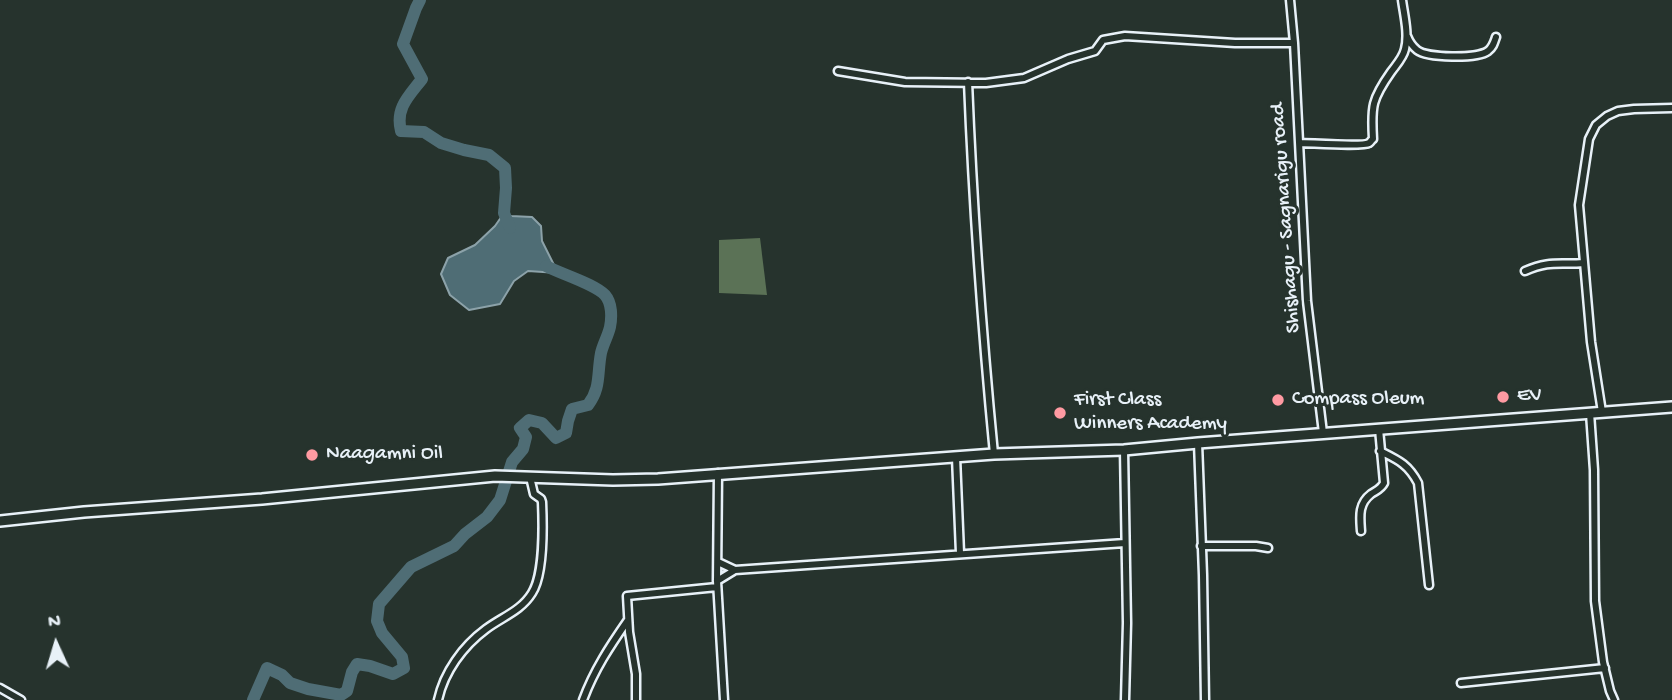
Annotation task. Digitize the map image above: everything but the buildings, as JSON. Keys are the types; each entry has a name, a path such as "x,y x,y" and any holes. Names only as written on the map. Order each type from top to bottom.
{"main road":[{"path":"0,521 495,476 658,479 994,454 1124,450 1672,407"}],"street":[{"path":"1299,143 1371,142 1374,100 1405,51 1402,0"},
{"name":"Shishagu - Sagnarigu road","path":"1291,2 1307,301 1322,433"},
{"path":"1406,34 1418,51 1444,56 1484,53 1493,46 1496,37"},
{"path":"838,71 905,82 986,83 1024,78 1068,59 1095,51 1103,40 1125,36 1236,43 1294,43"},
{"path":"968,82 973,198 994,454"},
{"path":"1602,412 1591,342 1579,205 1589,139 1597,125 1618,111 1672,108"},
{"path":"1525,271 1539,264 1584,263"},
{"path":"1590,413 1594,470 1595,601 1605,668 1614,700"},
{"path":"1361,531 1362,504 1383,486 1379,429"},
{"path":"1198,443 1205,700"},
{"path":"1124,450 1127,635 1125,700"},
{"path":"1380,451 1402,462 1418,482 1429,585"},
{"path":"956,457 960,553"},
{"path":"718,473 717,584 724,700"},
{"path":"438,700 449,669 461,654 486,629 517,610 532,593 538,580 542,502 534,494 530,477"},
{"path":"718,562 735,570 1125,543"},
{"path":"1201,546 1268,548"},
{"path":"636,700 636,674 627,596 717,584 735,570"},
{"path":"583,700 603,655 628,620"},
{"path":"1461,683 1605,668"},
{"path":"0,688 21,700"}],"green space":[{"path":"760,238 767,295 719,293 719,240"}],"water":[{"path":"504,213 532,217 541,226 542,241 558,273 528,271 514,281 500,304 469,310 450,295 441,274 448,258 475,245"}],"waterway":[{"path":"420,0 403,44 422,79 402,109 401,131 424,132 441,143 489,155 505,168 504,213 510,228"},
{"path":"253,700 267,668 282,675 290,683 341,695 347,691 357,664 393,674 404,668 402,657 382,633 377,621 379,604 411,567 454,546 487,517 500,500 512,462 523,449 526,437 520,428 529,420 542,423 556,438 566,433 572,409 588,405 597,387 601,353 610,327 609,302 605,295 594,287 546,266"}],"place":[{"name":"EV","path":"1503,397"},
{"name":"Compass Oleum","path":"1278,400"},
{"name":"First Class Winners Academy","path":"1060,413"},
{"name":"Naagamni Oil","path":"312,455"}]}
